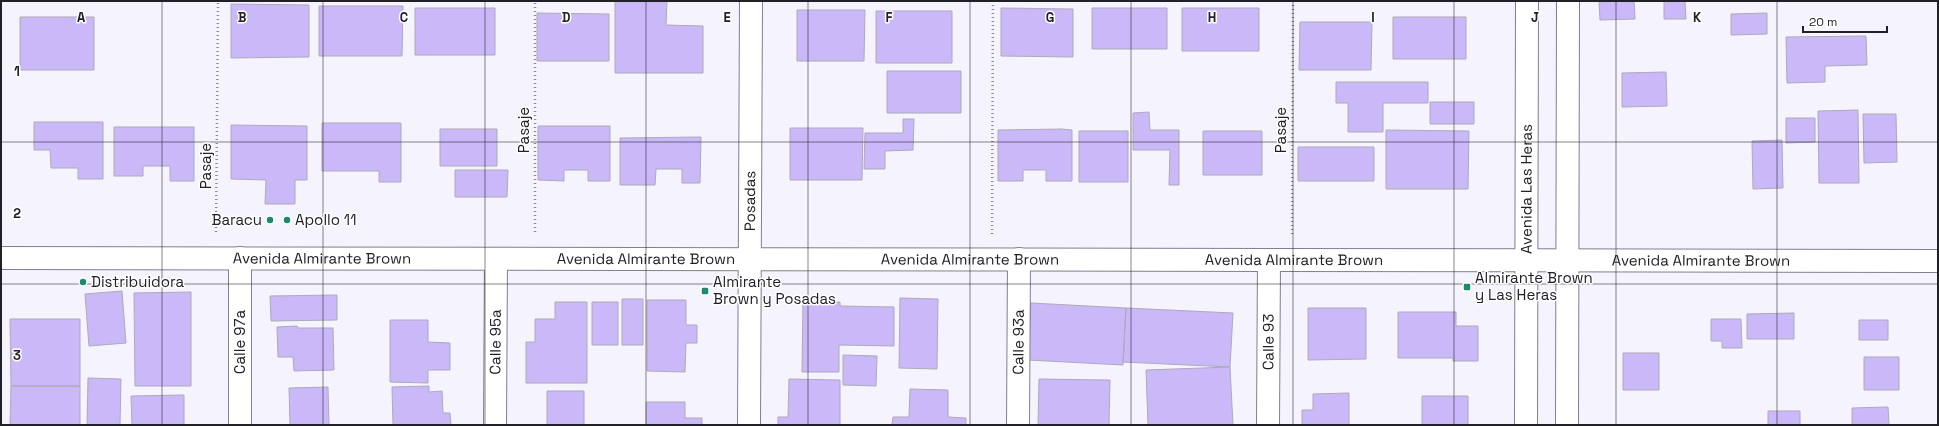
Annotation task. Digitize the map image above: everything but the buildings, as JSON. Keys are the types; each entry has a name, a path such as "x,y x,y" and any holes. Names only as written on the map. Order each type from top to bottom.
{"main road":[{"name":"Posadas","path":"749,425 751,1"},
{"name":"Avenida Las Heras","path":"1526,425 1527,1"},
{"path":"1567,425 1568,1"},
{"name":"Avenida Almirante Brown","path":"1,258 1938,261"},
{"name":"Calle 97a","path":"240,258 240,425"},
{"name":"Calle 95a","path":"495,425 496,259"},
{"name":"Calle 93a","path":"1018,425 1019,259"},
{"name":"Calle 93","path":"1268,425 1269,260"}],"path":[{"name":"Pasaje","path":"216,258 218,1"},
{"name":"Pasaje","path":"534,259 535,1"},
{"path":"991,260 993,1"},
{"name":"Pasaje","path":"1292,260 1293,1"}],"place":[{"name":"Baracu","path":"270,220"},
{"name":"Apollo 11","path":"287,220"},
{"name":"Distribuidora","path":"83,282"},
{"name":"Almirante Brown y Las Heras","path":"1467,287"},
{"name":"Almirante Brown y Posadas","path":"705,291"}]}
